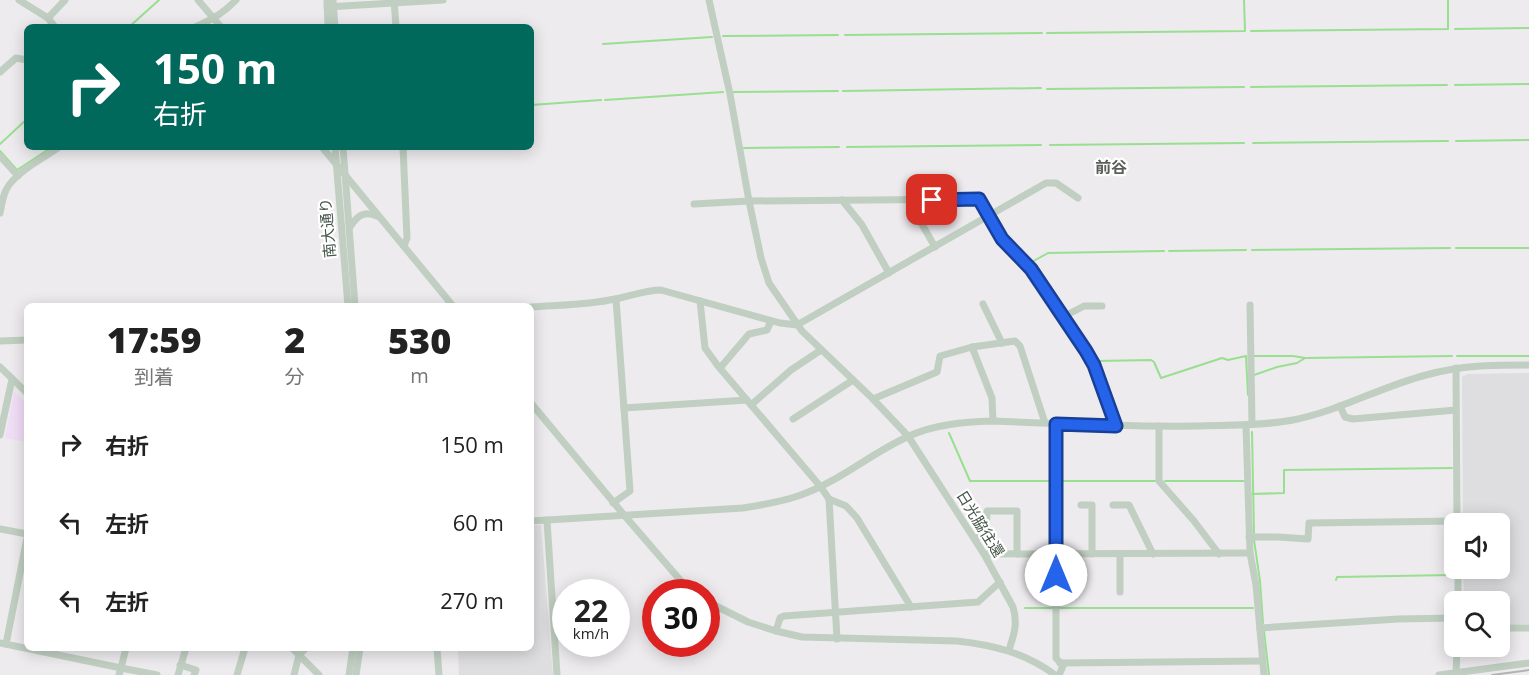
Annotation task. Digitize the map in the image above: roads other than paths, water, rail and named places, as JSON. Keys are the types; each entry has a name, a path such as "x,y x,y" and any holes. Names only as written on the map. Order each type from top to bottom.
{"street":[{"path":"19,0 48,18 53,24"},
{"path":"48,18 65,0"},
{"path":"198,0 218,24"},
{"path":"202,24 227,10 236,0"},
{"path":"330,3 443,0"},
{"name":"日光脇往還","path":"709,0 730,94 761,258 769,283 797,325 908,436 975,539 1013,607 1016,620 1009,650"},
{"path":"394,2 396,24"},
{"path":"328,24 330,3"},
{"path":"330,3 334,24"},
{"path":"0,72 16,58 24,59"},
{"path":"0,213 1,204 9,186 18,176 55,150"},
{"path":"324,150 451,303"},
{"name":"南大通り","path":"335,150 348,303"},
{"name":"南大通り","path":"343,150 355,303"},
{"path":"403,150 407,238 404,246"},
{"path":"0,156 18,176"},
{"path":"534,307 591,303 661,290 771,321 797,325 1046,183 1056,183 1078,198"},
{"path":"694,204 749,201 979,199 1002,239 1031,269 1086,351 1094,365 1116,426"},
{"path":"842,200 862,225 889,273"},
{"path":"908,200 935,247"},
{"path":"349,227 359,215 365,213 372,213 380,217"},
{"path":"613,503 630,490 616,299"},
{"path":"700,301 705,348 829,499 837,639"},
{"path":"983,304 1002,343"},
{"path":"1250,305 1250,553 1256,585 1264,675"},
{"path":"1063,317 1084,306 1102,306"},
{"path":"720,368 749,334 767,330 771,321"},
{"path":"0,341 23,340"},
{"path":"873,399 937,372 940,356 972,347 1015,342 1020,346 1045,423"},
{"path":"972,347 992,398 993,421"},
{"path":"624,408 749,403 791,370 822,350"},
{"path":"534,521 774,503 799,496 820,486 908,436 969,422 1116,426 1249,425 1292,420 1340,406 1423,376 1456,368 1481,365 1529,365"},
{"path":"0,367 24,390"},
{"path":"1456,368 1458,513"},
{"path":"0,435 12,379"},
{"path":"793,419 853,380"},
{"path":"534,406 613,503 679,579"},
{"path":"1340,406 1345,417 1353,419 1456,410"},
{"path":"720,608 760,627 802,637 979,643 1009,650 1031,659 1057,675 1063,666 1056,658 1056,424"},
{"path":"1159,426 1159,481 1194,520 1220,554"},
{"path":"829,499 846,506 858,518 911,607"},
{"path":"1081,505 1092,505 1092,554"},
{"path":"1113,505 1129,505 1153,554"},
{"path":"975,539 986,532 987,511 1017,511 1017,554"},
{"path":"547,520 557,675"},
{"path":"1250,537 1308,539 1309,523 1444,522"},
{"path":"0,530 24,535"},
{"path":"984,554 1250,553"},
{"path":"1120,554 1120,592"},
{"path":"23,578 3,643 24,646"},
{"path":"776,631 780,618 784,616 978,602 1000,582"},
{"path":"1260,628 1444,618"},
{"path":"1510,628 1529,628"},
{"path":"120,671 125,651"},
{"path":"178,675 185,651"},
{"path":"237,675 244,651"},
{"path":"295,651 319,675"},
{"path":"294,675 299,655 303,651"},
{"path":"349,675 353,651"},
{"path":"356,675 360,651"},
{"path":"437,651 439,675"},
{"path":"65,652 120,671 157,675"},
{"path":"1456,674 1457,657"},
{"path":"1060,663 1262,662"},
{"path":"1439,675 1529,663"},
{"path":"180,665 196,670 195,675"}],"waterway":[{"path":"132,24 159,0"},
{"path":"1047,33 1245,31 1244,0"},
{"path":"1251,31 1448,29 1448,0"},
{"path":"1455,29 1529,28"},
{"path":"845,35 1042,33"},
{"path":"723,36 838,35"},
{"path":"603,44 712,37"},
{"path":"1455,85 1529,84"},
{"path":"1251,87 1447,85"},
{"path":"1047,89 1244,87"},
{"path":"843,91 1041,88"},
{"path":"733,92 838,91"},
{"path":"605,100 723,92"},
{"path":"534,105 601,100"},
{"path":"0,144 24,122"},
{"path":"1456,141 1529,140"},
{"path":"1253,143 1448,141"},
{"path":"1050,145 1244,143"},
{"path":"847,147 1041,145"},
{"path":"744,148 839,147"},
{"path":"0,151 17,170 47,150"},
{"path":"1252,250 1450,248"},
{"path":"1456,248 1529,248"},
{"path":"1169,251 1246,250"},
{"path":"1030,263 1048,253 1164,251"},
{"path":"1096,361 1151,360 1161,378 1222,358 1228,360 1246,356 1248,395"},
{"path":"1254,356 1305,358 1452,356"},
{"path":"1457,356 1529,356"},
{"path":"1254,375 1297,363 1305,358"},
{"path":"1252,432 1254,533"},
{"path":"949,433 970,481 1053,481"},
{"path":"1252,494 1284,493 1284,470 1452,468"},
{"path":"1060,481 1157,481"},
{"path":"1165,481 1244,481"},
{"path":"1254,540 1263,623"},
{"path":"1336,580 1337,577 1444,575"},
{"path":"1025,608 1054,608"},
{"path":"1059,608 1253,608"},
{"path":"1264,631 1269,675"}],"railway":[{"path":"1492,675 1529,670"}],"district":[{"name":"前谷","path":"1111,167"}]}
